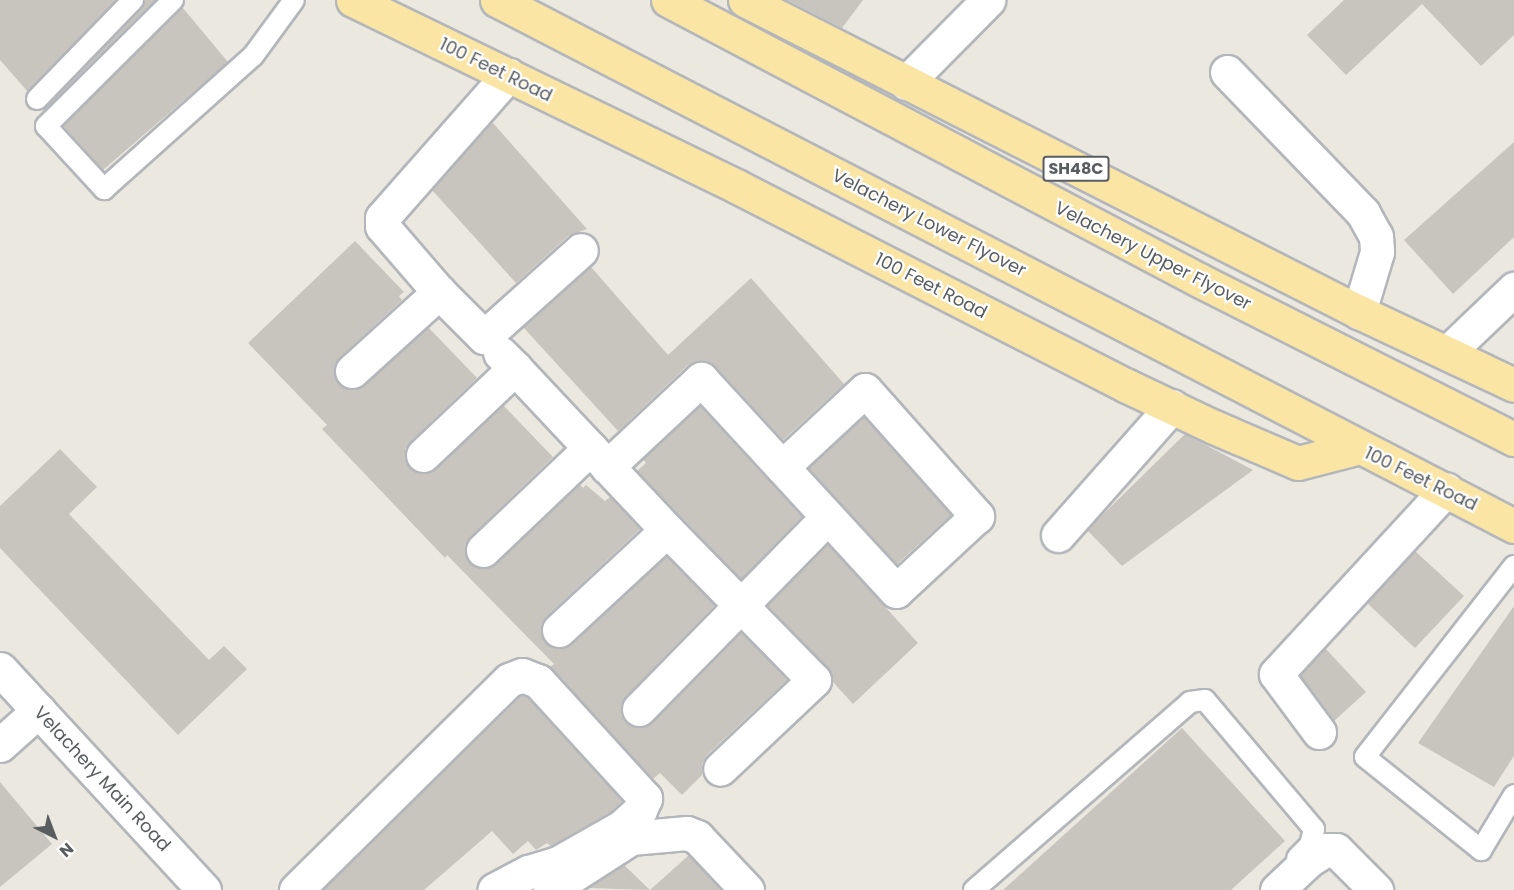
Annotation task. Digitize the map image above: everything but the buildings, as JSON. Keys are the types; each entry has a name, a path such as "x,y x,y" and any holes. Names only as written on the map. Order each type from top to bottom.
{"main road":[{"name":"100 Feet Road","path":"353,0 738,188 1125,385 1298,463 1360,447 1514,526"},
{"name":"Velachery Lower Flyover","path":"497,0 1360,447"},
{"name":"Velachery Upper Flyover","path":"668,0 1199,280 1514,440"},
{"name":"SH48C","path":"745,0 906,84 1359,312 1514,385"}],"street":[{"path":"906,84 988,0"},
{"path":"1227,72 1363,213 1376,236 1377,252 1359,312"},
{"path":"508,75 382,218 382,226 439,292 515,368 598,458 814,680 720,769"},
{"path":"484,337 581,250"},
{"path":"1447,353 1514,289"},
{"path":"352,371 439,292"},
{"path":"423,455 515,368"},
{"path":"483,550 701,379 896,591 978,516 865,390 782,467"},
{"path":"1058,535 1172,406"},
{"path":"1319,732 1276,674 1446,490"},
{"path":"639,709 828,517"},
{"path":"559,630 667,530"},
{"name":"Velachery Main Road","path":"0,669 204,890"},
{"path":"296,890 508,680 522,675 538,681 645,798 640,810 623,826 558,862 528,872 494,890"},
{"path":"0,745 39,710"},
{"path":"550,890 631,838 687,833 698,837 747,890"},
{"path":"1277,890 1309,860 1324,850 1336,850 1376,890"}],"lane":[{"path":"37,99 134,0"},
{"path":"173,0 46,126 104,189 253,57 294,0"},
{"path":"1514,566 1365,757 1481,850 1514,795"},
{"path":"974,890 1190,702 1205,700 1314,830 1310,845 1262,890"}]}
